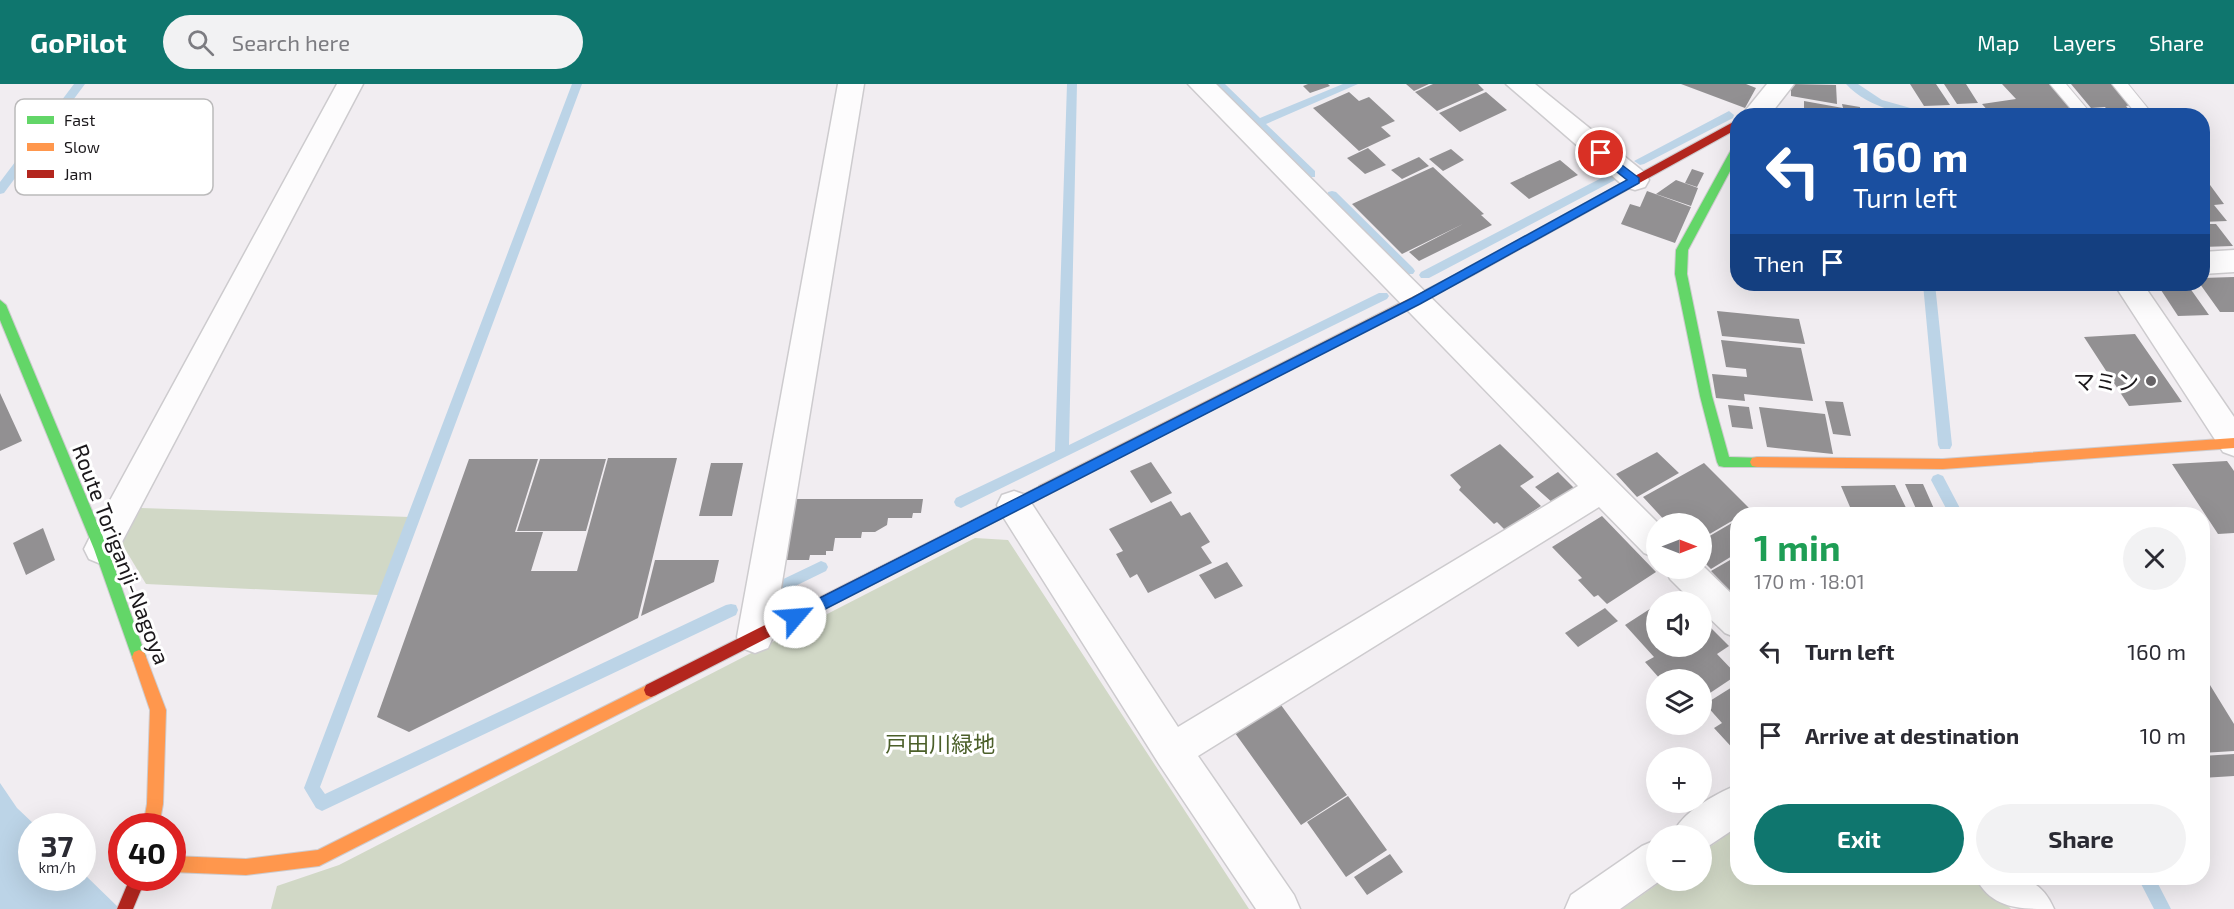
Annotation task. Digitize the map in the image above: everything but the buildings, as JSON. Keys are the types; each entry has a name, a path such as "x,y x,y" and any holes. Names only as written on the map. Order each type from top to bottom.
{"street":[{"path":"101,549 350,84"},
{"path":"755,638 850,84"},
{"path":"1200,84 1646,533"},
{"path":"1519,84 1635,180"},
{"path":"1758,108 1781,84"},
{"path":"186,866 255,868 318,858 1416,301 1730,128"},
{"path":"1730,161 1683,250 1681,274 1706,396 1724,462 1943,465 2234,443 2133,291"},
{"path":"2210,262 2234,261"},
{"name":"Route Toriganji-Nagoya","path":"0,305 101,549 158,710 153,813"},
{"path":"1172,751 1600,489"},
{"path":"1014,505 1172,751 1280,909"},
{"path":"1693,579 1730,615"},
{"path":"1707,825 1730,809"},
{"path":"1585,909 1646,867"},
{"path":"2005,885 2034,909"},
{"path":"125,909 133,891"}],"lane":[{"path":"2058,84 2079,108"},
{"path":"2120,84 2140,108"}],"green space":[{"path":"141,508 410,517 378,595 146,584 122,544"},
{"name":"戸田川緑地","path":"975,538 1008,540 1249,909 271,909 277,886 339,865"},
{"path":"1730,833 1730,885 1988,885 2011,909 1622,909 1648,891 1712,891 1712,845"}],"water":[{"path":"0,783 22,813 18,813 18,891 96,891 96,886 120,909 0,909"}],"waterway":[{"path":"69,99 80,84"},
{"path":"577,84 312,788 322,803 731,610"},
{"path":"1062,454 1072,84"},
{"path":"1219,84 1311,174"},
{"path":"1259,123 1353,84"},
{"path":"1851,84 1879,103 1900,108"},
{"path":"1640,161 1729,115"},
{"path":"0,190 15,170"},
{"path":"1425,275 1613,176"},
{"path":"1332,195 1409,271"},
{"path":"1930,291 1945,445"},
{"path":"1062,454 1383,296"},
{"path":"961,502 1062,454"},
{"path":"1938,480 1952,507"},
{"path":"778,588 821,567"},
{"path":"2150,885 2163,909"}],"traffic: fast":[{"path":"1730,161 1682,250 1681,274 1706,396 1724,462 1757,462"},
{"path":"0,305 101,549 139,657"}],"traffic: slow":[{"path":"1044,490 1469,272"},
{"path":"1757,462 1943,464 2234,443"},
{"path":"139,657 158,710 153,813"},
{"path":"186,865 246,867 319,858 651,690"}],"traffic: jam":[{"path":"1469,272 1730,128"},
{"path":"651,690 1044,490"},
{"path":"125,909 133,891"}],"place":[{"name":"マミン","path":"2151,381"}],"route":[{"path":"795,617 1416,301 1635,180 1601,153"}]}
